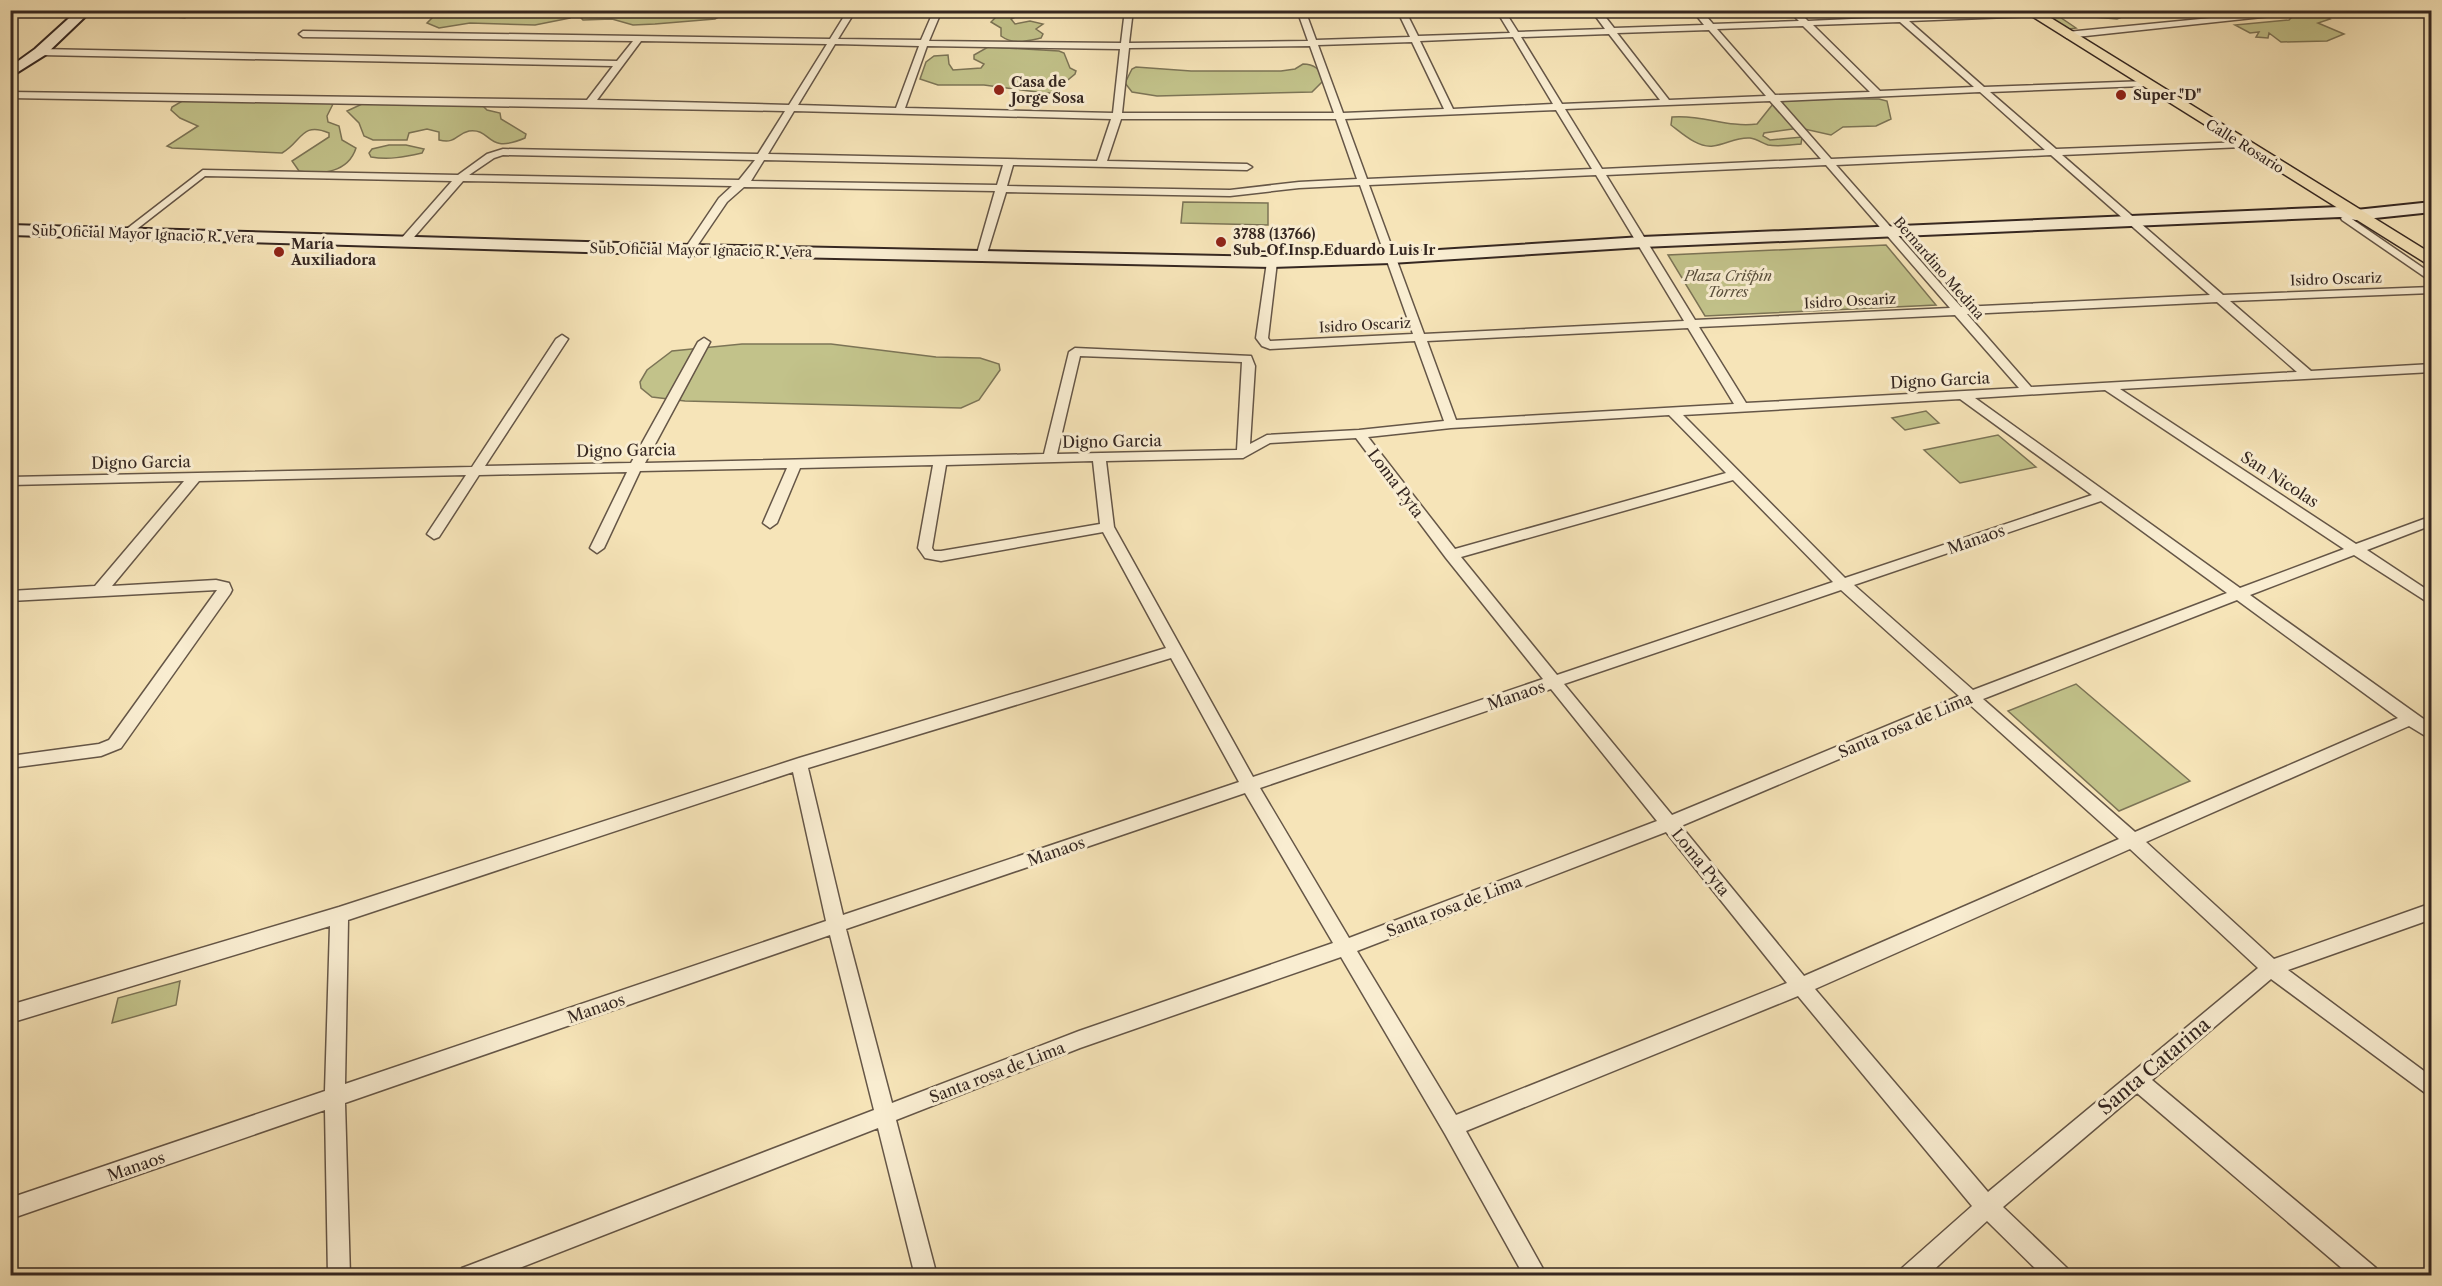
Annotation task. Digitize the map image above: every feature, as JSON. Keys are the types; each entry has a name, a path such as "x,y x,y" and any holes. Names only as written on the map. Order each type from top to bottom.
{"main road":[{"name":"Calle Rosario","path":"2031,12 2243,144 2351,217 2432,262"}],"street":[{"path":"10,73 39,52 86,10"},
{"path":"93,10 184,15"},
{"path":"689,250 723,201 741,184 762,158 852,10"},
{"path":"900,110 938,10"},
{"path":"1101,165 1117,116 1129,10"},
{"path":"1300,10 1451,424"},
{"path":"1401,10 1450,112"},
{"path":"1500,10 1743,408"},
{"path":"1595,10 1668,104"},
{"name":"Bernardino Medina","path":"1696,10 2028,391"},
{"path":"1792,10 1879,95"},
{"path":"1891,10 2308,375"},
{"path":"2067,35 2323,10"},
{"path":"303,34 923,45 1124,46 1312,43 1902,20 2031,12"},
{"path":"590,104 639,39"},
{"path":"39,52 620,64"},
{"path":"10,95 590,104 1117,116 1339,116 2144,83"},
{"path":"128,233 203,173 460,180 1239,193 1299,185 2243,144"},
{"path":"404,242 460,180 488,155 503,152 1247,167"},
{"path":"981,257 1009,163"},
{"name":"Sub Oficial Mayor Ignacio R. Vera","path":"10,230 981,257 1272,262 1391,258 1403,261 1645,246 2135,224 2351,217 2432,207"},
{"path":"2351,217 2381,243 2432,279"},
{"path":"2381,243 2399,242"},
{"name":"Isidro Oscariz","path":"1272,262 1263,338 1266,344 1270,345 2220,298 2432,290"},
{"path":"434,534 562,339"},
{"path":"597,548 636,467 704,342"},
{"path":"1050,458 1075,352 1247,359 1250,366 1243,454"},
{"name":"Digno Garcia","path":"10,481 1243,454 1267,439 1359,434 1451,424 2432,368"},
{"name":"San Nicolas","path":"2108,387 2432,600"},
{"path":"1963,395 2432,734"},
{"path":"1673,412 1843,584 2134,842 2271,968 2432,1089"},
{"name":"Loma Pyta","path":"1359,434 1451,555 1801,986 1987,1207 2059,1275"},
{"path":"1099,458 1107,527 1249,785 1452,1127 1536,1275"},
{"path":"940,461 925,548 930,555 941,556 1107,527"},
{"path":"770,523 795,464"},
{"path":"1451,555 1735,475"},
{"path":"101,589 194,478"},
{"name":"Manaos","path":"10,1209 836,925 2102,496"},
{"name":"Santa rosa de Lima","path":"470,1275 1079,1040 1346,947 1670,823 1971,697 2240,596 2432,520"},
{"path":"10,596 101,589 216,585 224,586 225,590 115,744 101,750 10,762"},
{"path":"10,1014 339,915 799,764 1175,651"},
{"path":"1452,1127 1801,986 2134,842 2410,718"},
{"path":"799,764 836,925 926,1275"},
{"name":"Santa Catarina","path":"1910,1275 1987,1207 2271,968 2432,911"},
{"path":"339,915 335,1098 339,1275"},
{"path":"2137,1080 2368,1275"}],"green space":[{"path":"708,10 730,11 715,19 655,24 633,25 612,19 583,20 581,18 612,12 661,16 693,15"},
{"path":"435,11 570,11 574,15 570,18 535,25 470,23 439,28 427,23 436,14"},
{"path":"1002,11 1029,11 1011,19 1015,24 1030,21 1043,24 1036,29 1043,34 1041,38 1015,41 1001,36 1001,28 991,22"},
{"path":"2033,11 2137,11 2117,19 2082,16 2077,13 2054,13 2076,28 2064,30"},
{"path":"2293,16 2327,17 2330,19 2318,23 2344,34 2327,41 2281,42 2269,33 2268,38 2256,37 2259,32 2250,33 2235,25 2289,20"},
{"path":"988,47 1059,51 1064,53 1070,68 1076,71 1052,93 984,85 938,85 920,79 926,62 934,56 948,55 949,64 953,70 981,68 984,64 974,59 974,55"},
{"path":"1303,64 1316,68 1324,80 1312,92 1157,96 1132,92 1125,83 1132,69 1136,67 1191,71 1281,71 1295,69"},
{"path":"1825,99 1887,101 1891,119 1876,126 1843,127 1831,135 1800,128 1764,133 1763,136 1770,140 1802,137 1801,144 1780,146 1745,138 1707,146 1691,140 1671,125 1672,117 1694,117 1746,125 1757,124 1773,104"},
{"path":"184,100 328,102 333,104 327,116 328,122 339,126 342,140 356,148 347,163 333,170 316,173 299,171 292,161 329,137 329,133 320,130 307,131 302,134 282,153 172,148 167,146 198,126 180,118 171,110"},
{"path":"379,102 482,105 487,110 500,113 501,119 526,134 525,138 503,144 477,131 469,131 449,141 439,140 439,132 427,129 409,133 407,140 373,140 364,136 359,123 347,111 362,104"},
{"path":"389,145 406,145 424,149 422,153 403,157 371,157 369,153 372,149"},
{"path":"1183,202 1268,203 1268,225 1181,223"},
{"name":"Plaza Crispín Torres","path":"1886,245 1936,305 1705,316 1668,255"},
{"path":"742,344 831,344 936,357 980,358 999,364 1000,370 979,400 961,408 685,401 652,397 641,388 640,382 647,370 672,351"},
{"path":"1926,411 1939,423 1905,430 1892,418"},
{"path":"1998,435 2036,467 1960,483 1924,450"},
{"path":"2076,684 2190,781 2119,811 2008,711"},
{"path":"180,981 176,1005 112,1023 118,998"}],"place":[{"name":"Casa de Jorge Sosa","path":"999,90"},
{"name":"Super \"D\"","path":"2121,95"},
{"name":"3788 (13766) Sub-Of.Insp.Eduardo Luis Ir","path":"1221,242"},
{"name":"María Auxiliadora","path":"279,252"}]}
